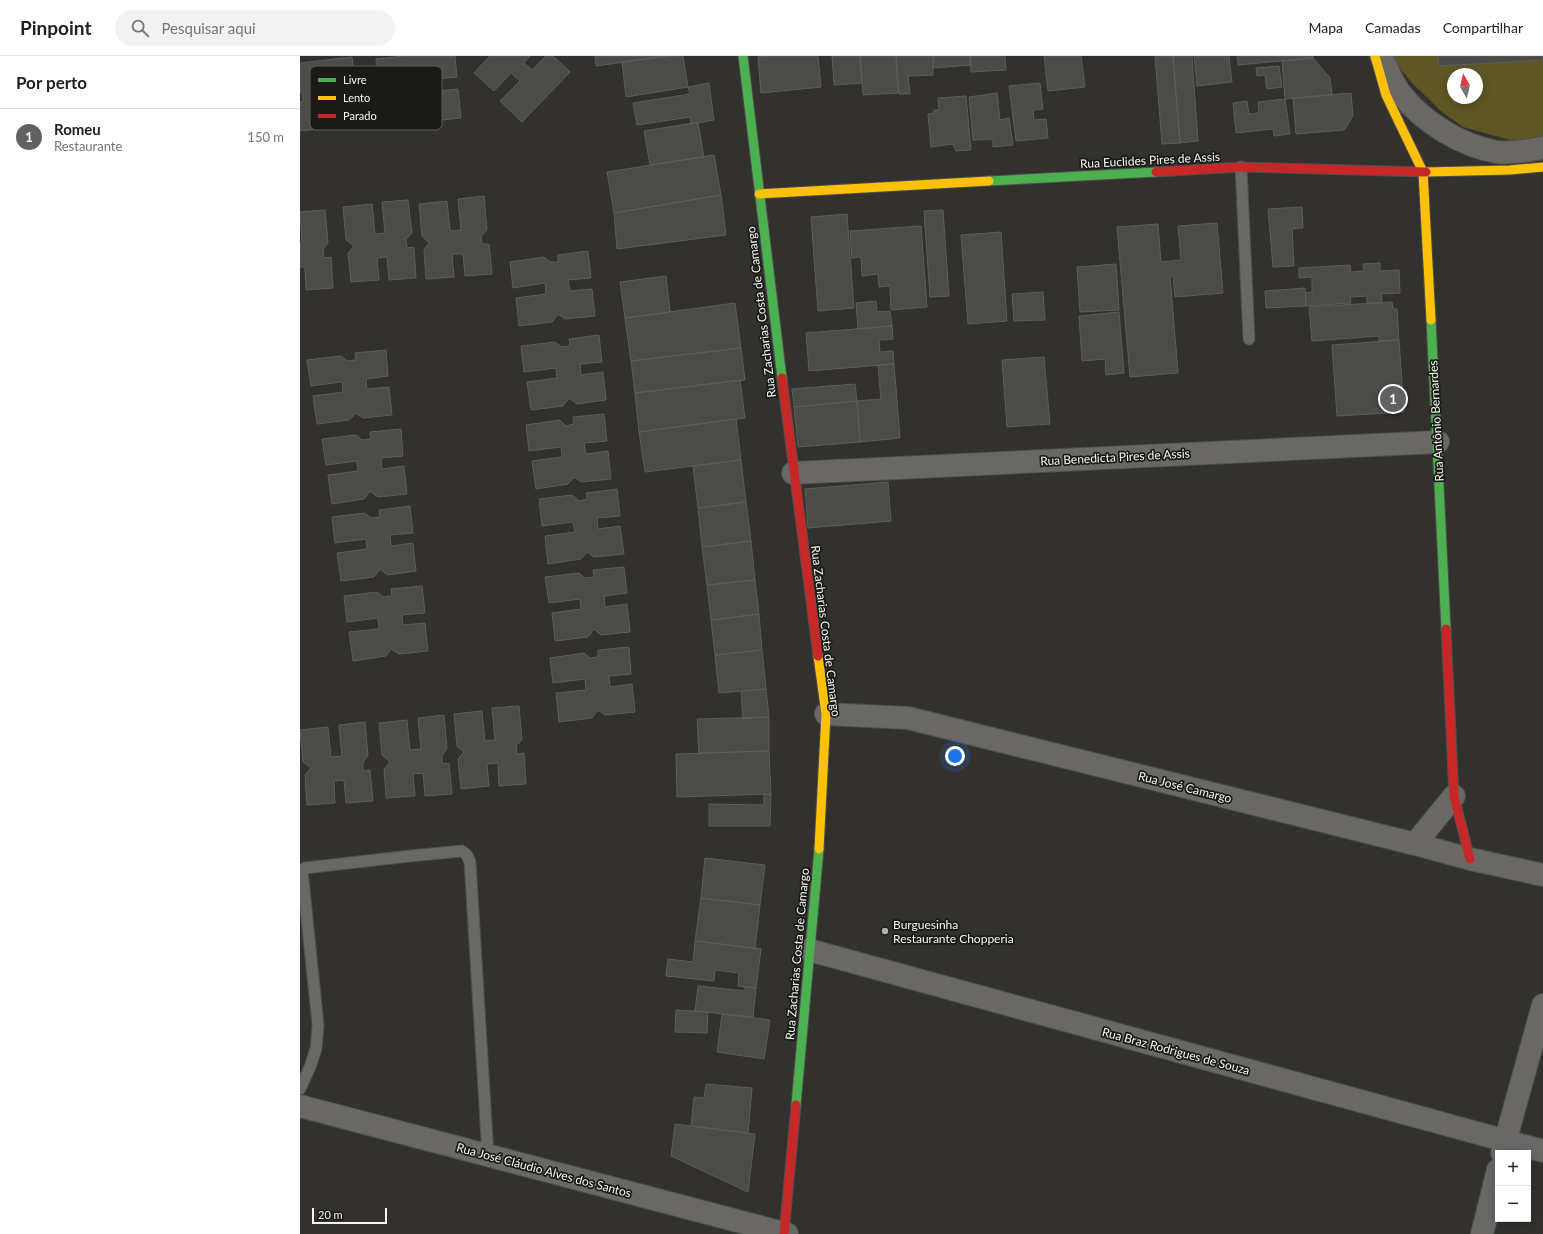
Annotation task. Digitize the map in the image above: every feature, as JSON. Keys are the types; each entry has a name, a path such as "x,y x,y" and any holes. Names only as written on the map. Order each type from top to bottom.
{"street":[{"name":"Rua Zacharias Costa de Camargo","path":"743,56 793,472 826,714 820,832 785,1234"},
{"name":"Rua Antônio Bernardes","path":"1375,56 1386,95 1423,172 1438,442 1454,796 1470,859"},
{"path":"1381,56 1400,94 1421,114 1446,132 1475,146 1498,152 1509,161 1543,148"},
{"name":"Rua Euclides Pires de Assis","path":"759,194 1241,167 1423,172 1509,161 1543,167"},
{"name":"Rua Benedicta Pires de Assis","path":"793,472 1438,442"},
{"name":"Rua José Camargo","path":"826,714 908,718 1470,859 1543,875"},
{"path":"1415,844 1454,796"},
{"name":"Rua Braz Rodrigues de Souza","path":"810,950 1504,1147 1543,1151"},
{"path":"1504,1147 1543,1005"},
{"name":"Rua José Cláudio Alves dos Santos","path":"300,1106 785,1234"},
{"path":"1482,1234 1495,1182"}],"lane":[{"path":"1241,167 1249,339"},
{"path":"300,1089 310,1068 316,1049 318,1025 302,870 305,868 462,851 467,855 470,862 488,1156"}],"shaded area":[{"path":"1390,56 1543,56 1543,141 1521,143 1463,127 1442,112 1412,83"}],"building":[{"path":"403,56 455,56 457,77 442,78 442,66 376,66 376,59"},
{"path":"490,56 530,56 524,63 532,70 546,56 553,56 570,72 522,122 500,101 520,81 511,73 494,91 474,73"},
{"path":"595,56 668,56 596,66"},
{"path":"668,56 683,56 688,87 626,97 622,62"},
{"path":"818,56 821,87 761,93 758,57"},
{"path":"832,56 860,56 862,83 834,85"},
{"path":"860,56 896,56 898,93 863,95"},
{"path":"896,56 933,56 933,75 908,76 910,94 899,94"},
{"path":"933,56 970,56 971,65 933,68"},
{"path":"970,56 1005,56 1006,70 971,72"},
{"path":"1044,56 1081,56 1085,87 1048,91"},
{"path":"1155,56 1173,56 1180,143 1162,144"},
{"path":"1173,56 1192,56 1198,141 1180,143"},
{"path":"1194,56 1229,56 1232,82 1197,86"},
{"path":"1237,56 1313,56 1313,58 1238,65"},
{"path":"1438,56 1543,56 1543,60 1439,66"},
{"path":"352,57 353,66 310,66 310,130 300,131 300,102 303,101 302,92 300,92 300,63"},
{"path":"1313,58 1330,78 1332,95 1285,99 1282,61"},
{"path":"1279,66 1282,87 1267,89 1265,75 1257,76 1256,68"},
{"path":"709,83 714,120 691,124 690,117 637,125 633,103 690,94 688,87"},
{"path":"1040,83 1043,109 1033,110 1034,120 1046,119 1048,138 1016,141 1009,86"},
{"path":"458,89 461,118 442,120 442,91"},
{"path":"997,93 1000,120 1009,118 1013,145 993,147 993,139 973,140 969,97"},
{"path":"1351,93 1353,116 1344,130 1296,134 1293,98"},
{"path":"966,96 971,150 956,151 953,144 931,147 928,114 934,113 934,110 939,110 938,98"},
{"path":"1285,99 1290,134 1274,136 1273,129 1236,133 1233,103 1247,101 1249,114 1259,113 1258,102"},
{"path":"698,123 704,157 650,165 644,131"},
{"path":"714,155 721,195 614,213 607,172"},
{"path":"721,195 726,235 617,249 614,213"},
{"path":"484,196 487,230 481,236 482,244 489,244 492,274 465,276 463,254 452,254 454,277 426,279 424,250 429,243 422,236 419,204 447,201 450,231 461,230 458,199"},
{"path":"408,200 412,233 406,239 407,248 414,247 416,278 389,280 387,257 377,258 379,280 351,282 348,253 354,246 346,240 343,207 372,204 375,234 385,233 382,202"},
{"path":"1302,207 1303,228 1292,229 1294,266 1273,267 1268,209"},
{"path":"325,210 328,243 323,249 324,258 331,257 333,288 306,290 305,267 300,267 300,244 302,243 300,212"},
{"path":"943,210 949,296 930,297 924,211"},
{"path":"847,214 854,308 818,311 811,217"},
{"path":"1217,223 1223,293 1175,297 1173,276 1170,276 1178,373 1130,377 1117,227 1158,224 1161,262 1181,260 1178,226"},
{"path":"921,226 927,307 891,310 890,286 879,287 878,274 862,276 861,257 852,258 850,231"},
{"path":"1001,232 1007,321 968,324 961,235"},
{"path":"588,251 591,278 568,280 570,291 592,289 595,316 565,319 558,314 552,322 519,326 516,298 546,294 545,283 513,288 510,262 544,257 550,262 558,262 558,255"},
{"path":"1380,263 1380,271 1399,270 1400,293 1381,294 1382,303 1367,303 1367,296 1350,297 1351,303 1306,306 1305,293 1312,292 1312,277 1299,278 1299,268 1350,265 1351,272 1364,271 1363,264"},
{"path":"1116,264 1119,310 1080,312 1077,267"},
{"path":"666,276 670,312 625,318 620,282"},
{"path":"1305,288 1306,306 1266,308 1265,291"},
{"path":"1043,292 1045,320 1014,321 1012,294"},
{"path":"876,301 877,312 890,311 892,326 858,329 856,303"},
{"path":"1392,302 1393,309 1397,309 1399,340 1379,341 1379,336 1312,341 1309,307"},
{"path":"735,303 741,348 631,361 625,318"},
{"path":"1119,312 1124,373 1106,375 1105,359 1082,361 1079,316"},
{"path":"892,326 893,339 879,340 880,352 893,351 894,364 809,371 806,333"},
{"path":"599,335 602,362 580,364 581,375 603,372 606,400 577,404 569,398 563,406 531,410 527,382 557,378 556,368 524,372 521,346 555,342 561,347 570,346 569,339"},
{"path":"1399,340 1404,412 1337,416 1332,345"},
{"path":"741,348 745,380 635,393 631,361"},
{"path":"386,350 388,376 366,379 367,389 389,387 392,415 363,418 356,413 349,420 317,424 313,396 343,392 342,382 311,386 307,360 341,356 347,361 356,360 355,353"},
{"path":"1044,357 1050,424 1007,427 1002,360"},
{"path":"894,364 900,438 860,442 857,401 881,399 878,365"},
{"path":"740,380 745,418 639,432 635,393"},
{"path":"855,384 857,401 794,407 792,389"},
{"path":"857,401 860,442 798,447 794,407"},
{"path":"604,414 607,441 584,443 586,454 608,451 611,479 581,482 574,477 568,484 536,489 532,461 562,457 561,447 529,451 526,425 560,420 566,426 574,424 573,417"},
{"path":"736,419 741,460 645,472 639,432"},
{"path":"401,429 403,456 381,458 382,469 404,466 407,494 378,497 370,491 364,499 332,504 328,475 358,471 357,461 326,465 322,439 356,435 362,440 371,439 370,432"},
{"path":"741,460 746,502 698,508 693,466"},
{"path":"888,482 891,521 808,528 805,489"},
{"path":"617,489 620,516 597,518 598,529 620,526 624,554 594,557 587,552 581,559 548,564 545,536 575,532 573,522 542,526 539,499 572,495 579,501 587,499 586,493"},
{"path":"746,502 751,541 702,547 698,508"},
{"path":"410,506 413,533 390,535 391,546 413,543 416,571 387,575 380,569 374,577 341,581 337,553 367,549 366,539 335,543 332,517 365,513 371,518 380,517 379,510"},
{"path":"751,541 755,580 707,585 702,547"},
{"path":"624,567 627,593 604,596 605,607 627,604 630,632 601,635 594,629 588,637 555,641 552,613 581,609 580,599 549,603 545,577 579,573 585,578 594,577 593,570"},
{"path":"755,580 759,614 711,620 707,585"},
{"path":"422,586 425,613 402,615 403,625 425,623 428,651 399,654 391,649 386,656 353,661 349,632 379,629 378,618 347,622 344,596 377,592 383,597 392,596 391,589"},
{"path":"759,614 762,650 715,655 711,620"},
{"path":"629,647 631,674 609,676 610,687 632,684 635,712 605,715 598,710 592,718 559,722 556,693 586,690 585,679 553,683 550,658 584,653 590,658 598,657 598,650"},
{"path":"762,650 766,689 719,693 715,655"},
{"path":"766,689 769,717 742,719 741,691"},
{"path":"519,706 522,740 516,745 517,754 524,753 526,784 499,786 498,763 487,764 489,786 461,789 458,759 464,752 457,746 454,714 482,711 485,741 495,740 492,708"},
{"path":"444,715 447,749 442,755 442,764 449,763 452,794 425,796 423,773 413,774 415,796 386,798 384,769 390,762 382,755 379,723 407,720 410,750 421,749 418,718"},
{"path":"769,717 769,751 699,753 697,719"},
{"path":"365,722 368,756 363,762 363,771 370,770 373,801 346,803 344,780 334,781 335,803 307,805 305,775 311,768 303,762 300,730 328,727 331,757 342,756 339,725"},
{"path":"769,751 771,794 677,797 676,754"},
{"path":"764,794 771,794 770,826 709,826 709,804 764,805"},
{"path":"705,858 765,865 760,905 701,898"},
{"path":"701,898 760,905 755,948 695,941"},
{"path":"695,941 761,949 756,988 738,986 739,973 715,970 714,981 666,976 668,959 693,962"},
{"path":"698,986 745,991 745,987 756,988 753,1017 695,1011"},
{"path":"676,1010 708,1012 707,1033 675,1032"},
{"path":"722,1014 770,1020 764,1059 717,1052"},
{"path":"706,1084 752,1088 748,1133 691,1126 694,1097 704,1098"},
{"path":"675,1124 755,1134 748,1192 671,1156"}],"traffic: fast":[{"path":"743,56 782,378"},
{"path":"989,181 1156,172"},
{"path":"1431,320 1446,629"},
{"path":"796,1105 819,849"}],"traffic: slow":[{"path":"1375,56 1386,95 1423,172 1431,320"},
{"path":"1426,172 1510,170 1543,167"},
{"path":"759,194 989,181"},
{"path":"818,656 826,714 819,849"}],"traffic: jam":[{"path":"1156,172 1241,167 1426,172"},
{"path":"782,378 818,656"},
{"path":"1446,629 1454,796 1470,859"},
{"path":"784,1234 796,1105"}],"place":[{"name":"Romeu","path":"1393,399"},
{"name":"Burguesinha Restaurante Chopperia","path":"885,931"}]}
